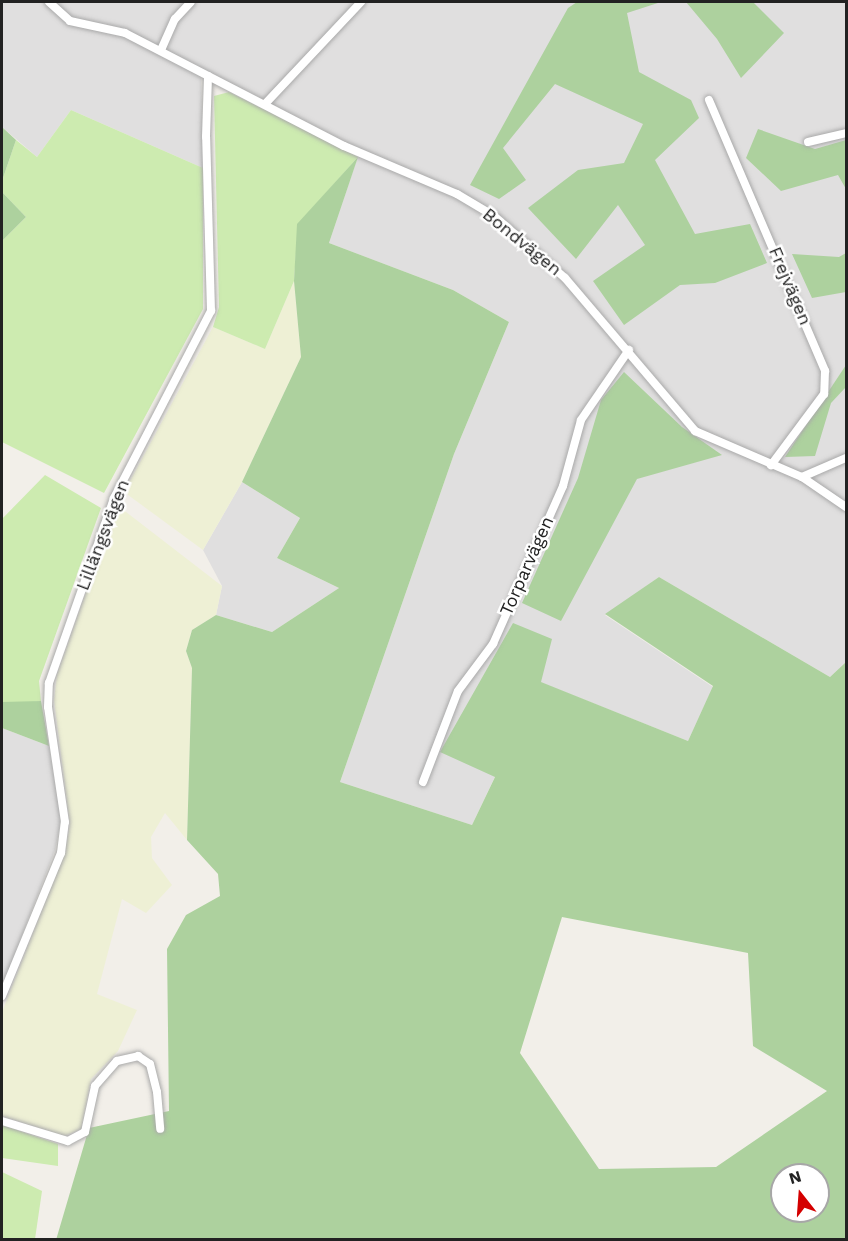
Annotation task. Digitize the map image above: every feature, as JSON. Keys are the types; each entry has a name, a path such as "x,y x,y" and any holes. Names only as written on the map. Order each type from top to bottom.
{"street":[{"name":"Bondvägen","path":"49,2 70,21 125,33 344,146 457,194 494,216 565,278 695,432 802,477 846,507"},
{"path":"161,50 175,19 191,2"},
{"path":"265,104 361,2"},
{"name":"Lillängsvägen","path":"2,996 61,853 65,822 48,707 49,683 114,498 212,311 206,137 208,76"},
{"name":"Frejvägen","path":"709,100 825,371 824,394 771,465"},
{"path":"808,142 846,133"},
{"name":"Torparvägen","path":"423,782 458,691 493,644 563,486 581,420 628,350"},
{"path":"802,477 846,458"},
{"path":"2,1121 68,1141 85,1132 95,1086 117,1061 138,1056 150,1064 157,1092 160,1129"}],"shaded area":[{"path":"2,2 846,2 846,662 830,677 659,577 605,615 713,687 688,741 540,682 472,825 340,782 454,454 509,322 453,290 329,243 358,156 201,73 203,168 71,110 37,157 2,127"},
{"path":"242,482 300,518 277,558 339,588 272,632 216,615 222,586 203,550"},
{"path":"2,728 49,746 61,820 55,850 2,987"}],"green space":[{"path":"577,2 661,2 627,13 639,72 691,100 699,118 655,160 695,234 750,224 767,263 715,283 680,285 624,325 593,281 645,245 618,205 576,259 528,208 578,170 624,163 643,124 555,84 503,148 526,180 499,199 470,185 568,8"},
{"path":"686,2 753,2 784,33 741,78 717,39"},
{"path":"229,92 358,157 298,224 294,281 265,349 213,327 219,307 214,96"},
{"path":"71,110 203,168 203,309 104,493 2,442 2,241 26,217 2,192 2,181 16,140 37,157"},
{"path":"2,127 16,140 2,181"},
{"path":"758,129 815,149 846,140 846,189 838,175 781,191 746,158"},
{"path":"358,157 329,243 453,290 509,322 454,454 340,782 472,825 495,777 440,752 513,623 552,639 541,682 688,741 713,686 605,614 659,577 830,677 846,662 846,1239 56,1240 89,1128 169,1111 167,949 186,915 220,896 218,874 187,840 192,668 186,651 192,630 216,615 272,632 339,588 277,558 300,518 242,482 301,357 294,281 297,224","holes":["562,917 748,953 753,1046 827,1091 716,1167 599,1169 520,1053"]},
{"path":"2,192 26,217 2,241"},
{"path":"846,253 846,292 812,298 792,254 839,257"},
{"path":"294,281 301,357 242,482 203,550 124,492 213,327 265,349"},
{"path":"846,365 846,387 831,403 815,456 785,457"},
{"path":"624,372 682,427 722,455 637,479 561,621 522,603 578,478 601,400"},
{"path":"45,475 101,508 39,681 41,701 16,704 2,702 2,519"},
{"path":"117,505 222,586 216,615 192,630 186,651 192,668 187,840 165,813 151,837 152,858 172,885 146,913 122,899 97,994 137,1010 118,1051 91,1079 81,1129 64,1136 2,1116 2,1012 65,852 70,825 54,700 57,675"},
{"path":"41,701 49,746 2,728 2,702"},
{"path":"2,1125 58,1144 58,1166 2,1158"},
{"path":"2,1172 42,1191 35,1239 2,1239"}]}
